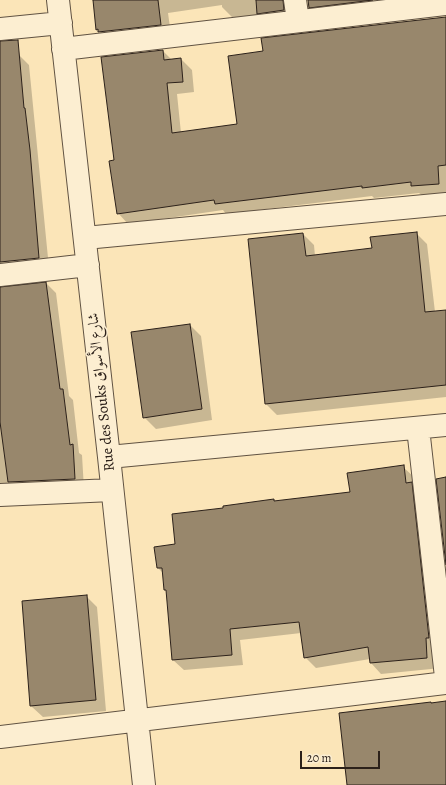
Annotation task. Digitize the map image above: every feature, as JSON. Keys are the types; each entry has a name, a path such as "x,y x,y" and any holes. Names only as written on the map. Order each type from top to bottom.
{"street":[{"name":"Rue des Souks شارع الأسواق","path":"58,0 144,785"},
{"path":"295,0 298,22"},
{"path":"63,49 446,4"},
{"path":"0,29 60,23"},
{"path":"85,238 446,204"},
{"path":"0,275 88,265"},
{"path":"109,457 446,425"},
{"path":"418,428 446,677"},
{"path":"0,495 112,490"},
{"path":"0,737 446,683"}],"building":[{"path":"93,0 158,0 161,25 98,32 98,29 96,30"},
{"path":"256,0 283,0 284,10 257,14"},
{"path":"308,0 373,0 309,8"},
{"path":"446,17 446,165 438,166 439,184 411,186 411,182 362,188 362,186 215,204 214,200 117,214 109,161 114,160 101,57 163,50 164,60 181,58 183,82 167,83 172,133 237,124 228,56 263,51 261,38"},
{"path":"18,40 24,108 30,150 39,258 0,262 0,41"},
{"path":"417,232 425,312 446,310 446,385 265,404 248,239 303,233 306,256 372,248 370,237"},
{"path":"46,282 60,389 63,389 70,445 73,444 75,479 8,482 0,422 0,287"},
{"path":"190,324 202,409 143,418 131,332"},
{"path":"404,465 406,483 412,482 429,638 426,638 427,658 370,663 368,647 304,658 299,622 230,629 232,655 172,660 166,590 164,590 162,568 157,568 154,547 175,544 172,514 223,508 223,506 274,499 274,501 350,492 347,473"},
{"path":"446,477 446,565 436,479"},
{"path":"87,595 96,700 30,706 22,601"},
{"path":"446,701 446,785 347,785 339,713"}]}
